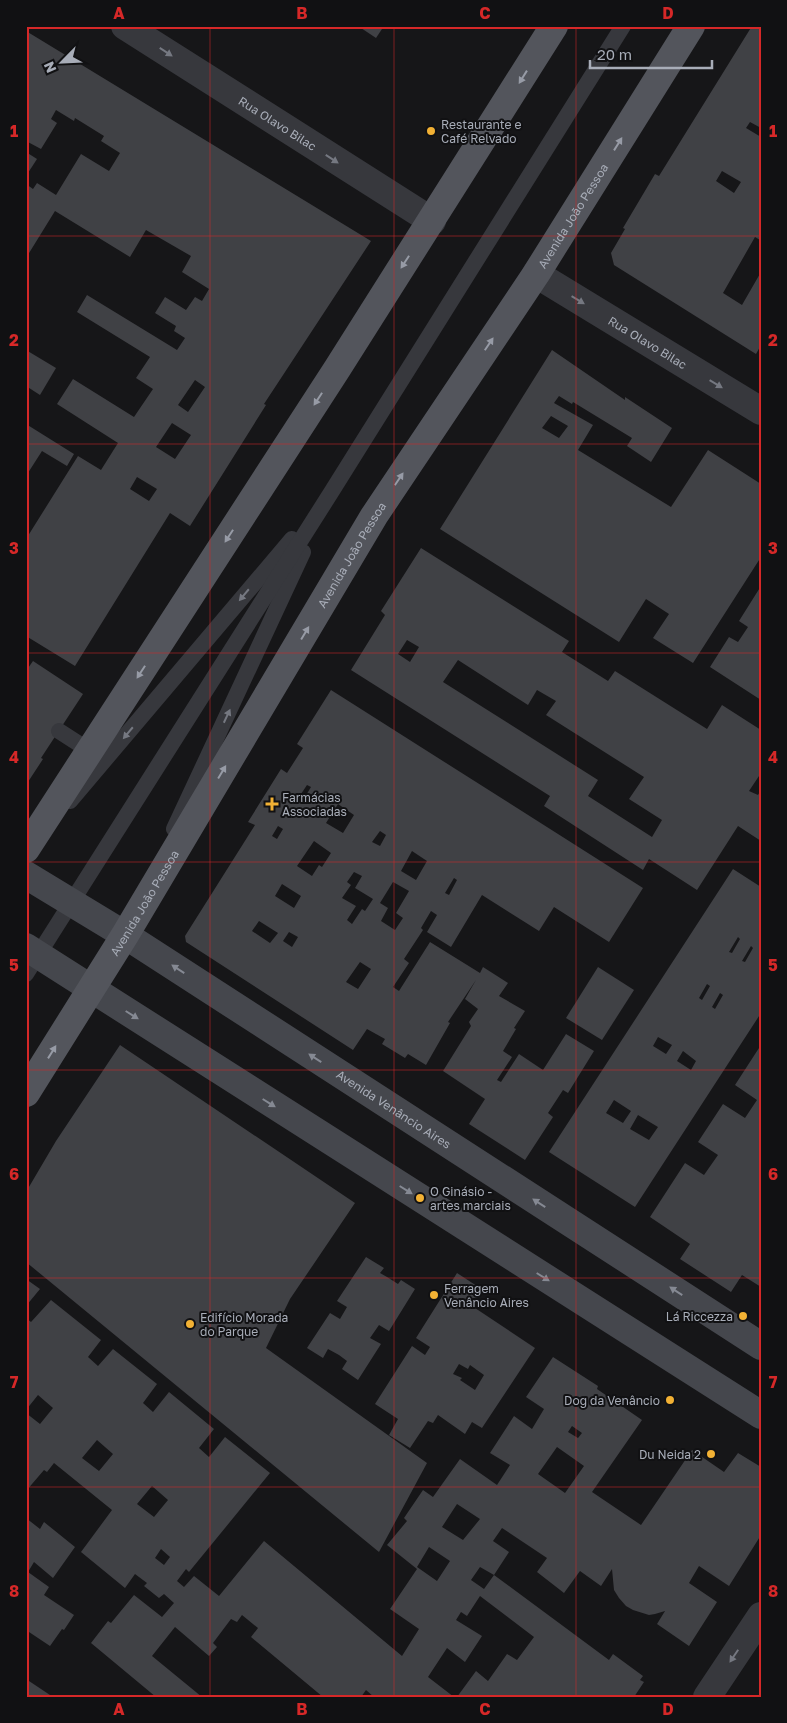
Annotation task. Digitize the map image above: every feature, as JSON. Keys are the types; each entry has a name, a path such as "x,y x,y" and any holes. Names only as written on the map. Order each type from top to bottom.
{"main road":[{"path":"26,849 432,221 554,26"},
{"name":"Avenida João Pessoa","path":"26,1093 125,934 374,516 536,274 691,26"},
{"name":"Avenida Venâncio Aires","path":"26,875 125,934 761,1346"},
{"path":"30,958 91,989 761,1416"}],"street":[{"name":"Rua Olavo Bilac","path":"124,26 432,221"},
{"name":"Rua Olavo Bilac","path":"536,274 761,411"},
{"path":"707,1697 761,1616"}],"lane":[{"path":"30,958 72,902 623,26"},
{"path":"26,853 332,491"},
{"path":"125,934 332,491"},
{"path":"59,731 90,751"}],"building":[{"path":"358,26 384,26 376,38"},
{"path":"752,26 761,26 761,128 750,122 746,128 761,137 761,239 755,237 723,293 742,305 761,272 761,345 756,354 614,265 611,253 625,229 623,228 655,174 659,176","holes":["722,171 741,182 734,193 716,181"]},
{"path":"26,31 371,241 264,404 266,405 190,526 170,513 75,666 26,636 26,539 78,456 101,470 118,443 57,404 73,379 134,417 153,389 136,378 150,357 77,312 87,295 177,350 185,338 174,331 176,326 155,313 165,297 186,310 195,297 202,301 209,289 182,272 191,256 146,230 130,257 55,211 26,258 26,184 33,189 37,183 56,195 81,154 109,171 120,153 101,141 104,136 75,118 74,121 56,110 51,119 57,123 41,149 26,141","holes":["195,380 205,387 188,412 178,405","172,423 191,435 175,459 156,447","137,477 157,489 149,501 130,489"]},
{"path":"26,152 37,159 26,176"},
{"path":"26,350 56,368 40,395 26,386"},
{"path":"552,350 625,400 625,397 672,428 651,462 627,446 632,438 573,402 572,404 559,396 554,403 593,425 578,450 671,507 708,450 761,484 761,557 693,663 653,638 669,614 646,599 619,642 440,529","holes":["551,416 568,426 559,438 542,428"]},
{"path":"26,424 74,454 67,466 42,451 26,476"},
{"path":"421,548 569,641 562,652 608,681 615,671 707,729 722,705 761,730 761,773 749,791 758,795 761,790 761,841 738,826 697,890 649,859 643,870 544,806 550,796 351,670 385,615 381,611","holes":["407,640 419,647 410,662 398,654","458,660 528,705 537,690 556,701 546,715 644,777 629,799 662,820 652,837 588,796 598,780 443,682"]},
{"path":"761,586 761,700 710,667 729,637 738,642 748,627 739,621"},
{"path":"33,661 83,694 41,758 43,759 26,785 26,671"},
{"path":"331,690 643,888 609,942 554,907 539,931 482,895 451,947 427,932 437,915 431,911 421,928 423,930 404,959 409,963 393,987 399,991 430,942 480,973 483,967 508,983 499,996 525,1011 503,1051 512,1057 497,1080 501,1082 519,1054 543,1070 566,1034 594,1051 568,1093 563,1090 548,1113 553,1117 525,1160 469,1124 485,1099 443,1071 471,1026 469,1022 478,1009 465,999 476,980 448,1022 450,1023 426,1065 408,1054 405,1058 382,1044 385,1039 367,1029 353,1050 186,942 185,936 255,825 248,822 281,769 287,773 303,748 297,744","holes":["307,785 311,787 305,797 301,794","338,804 354,815 343,833 326,823","278,826 283,829 277,839 272,836","380,831 386,835 380,846 372,842","314,841 331,853 322,867 319,865 312,876 297,866","412,851 427,861 416,880 401,871","354,872 362,876 355,888 373,899 365,911 362,909 352,924 347,920 356,906 342,898 351,885 347,882","454,878 457,880 449,895 445,893","393,882 409,891 396,913 403,918 395,930 381,921 388,908 380,903","282,884 301,896 294,908 275,896","259,921 278,933 270,943 252,931","289,932 298,937 292,947 283,941","360,962 371,969 358,989 346,982"]},
{"path":"733,869 761,887 761,1013 635,1207 549,1152","holes":["738,937 740,939 732,953 729,952","751,946 753,948 745,962 742,961","707,984 710,986 702,1000 699,998","720,993 723,995 715,1009 712,1007","658,1037 672,1045 666,1054 653,1046","683,1051 696,1061 691,1070 677,1061","614,1100 631,1111 623,1123 606,1113","638,1115 658,1127 649,1140 630,1129"]},
{"path":"598,967 634,990 602,1040 566,1018"},
{"name":"Edifício Morada do Parque","path":"120,1045 355,1203 290,1299 266,1348 427,1463 379,1552 26,1262 26,1192 56,1141"},
{"path":"759,1048 761,1049 761,1126 759,1129 761,1130 761,1287 742,1275 731,1292 680,1259 690,1244 650,1217 685,1163 704,1175 718,1155 698,1142 723,1104 745,1118 757,1100 735,1085"},
{"path":"366,1257 384,1268 380,1273 398,1284 401,1280 415,1289 389,1331 379,1325 370,1338 381,1344 358,1380 342,1369 347,1361 339,1355 328,1349 323,1358 307,1348 330,1313 340,1319 347,1307 337,1301"},
{"path":"457,1273 483,1290 472,1306 535,1348 482,1428 472,1422 465,1434 438,1415 433,1423 428,1421 410,1448 389,1435 398,1419 375,1404 412,1346 425,1355 430,1347 416,1338","holes":["459,1364 468,1369 470,1365 484,1375 475,1390 460,1380 462,1378 453,1374"]},
{"path":"26,1279 40,1289 26,1306"},
{"path":"51,1300 101,1340 88,1357 98,1366 113,1349 157,1384 143,1403 153,1412 169,1392 214,1429 199,1448 209,1457 225,1437 270,1473 189,1572 186,1569 177,1581 184,1587 194,1576 219,1596 264,1541 402,1656 419,1629 390,1609 417,1569 387,1545 407,1521 404,1518 423,1490 433,1497 460,1459 497,1485 510,1465 490,1453 514,1416 532,1429 544,1409 526,1397 553,1357 598,1386 597,1389 642,1420 592,1492 641,1525 692,1450 724,1472 738,1453 761,1467 761,1535 729,1586 699,1566 689,1583 717,1602 689,1646 657,1624 665,1611 649,1615 626,1606 614,1590 612,1569 601,1586 580,1571 564,1593 537,1572 547,1558 502,1528 493,1541 509,1552 494,1575 609,1660 613,1654 643,1676 640,1680 644,1682 634,1697 457,1697 476,1671 488,1681 507,1654 517,1660 534,1637 480,1596 467,1616 461,1612 456,1620 482,1636 465,1662 447,1648 428,1677 454,1697 374,1697 366,1690 361,1697 323,1697 251,1637 258,1628 242,1615 237,1622 231,1619 213,1643 217,1647 209,1656 175,1627 152,1656 202,1697 156,1697 91,1643 108,1621 111,1623 134,1595 162,1617 174,1603 164,1594 159,1598 144,1586 147,1583 135,1574 125,1588 81,1552 112,1510 54,1463 47,1472 44,1470 26,1491 26,1413 40,1424 53,1408 38,1395 26,1410 26,1318 31,1322","holes":["572,1426 582,1433 578,1438 568,1432","97,1440 113,1454 99,1471 82,1458","557,1447 584,1466 565,1493 538,1474","152,1486 168,1500 154,1517 137,1504","457,1504 480,1519 463,1540 442,1527","429,1547 450,1561 437,1581 417,1567","161,1549 170,1557 164,1565 155,1558","480,1567 494,1575 484,1589 471,1580"]},
{"path":"26,1518 40,1529 44,1522 75,1547 53,1578 34,1562 28,1572 49,1587 44,1595 74,1615 50,1646 26,1630"},
{"path":"26,1679 53,1697 26,1697"}],"place":[{"name":"Restaurante e Café Relvado","path":"431,131"},
{"name":"Farmácias Associadas","path":"272,804"},
{"name":"O Ginásio - artes marciais","path":"420,1198"},
{"name":"Ferragem Venâncio Aires","path":"434,1295"},
{"name":"Lá Riccezza","path":"743,1316"},
{"name":"Edifício Morada do Parque","path":"190,1324"},
{"name":"Dog da Venâncio","path":"670,1400"},
{"name":"Du Neida 2","path":"711,1454"}]}
